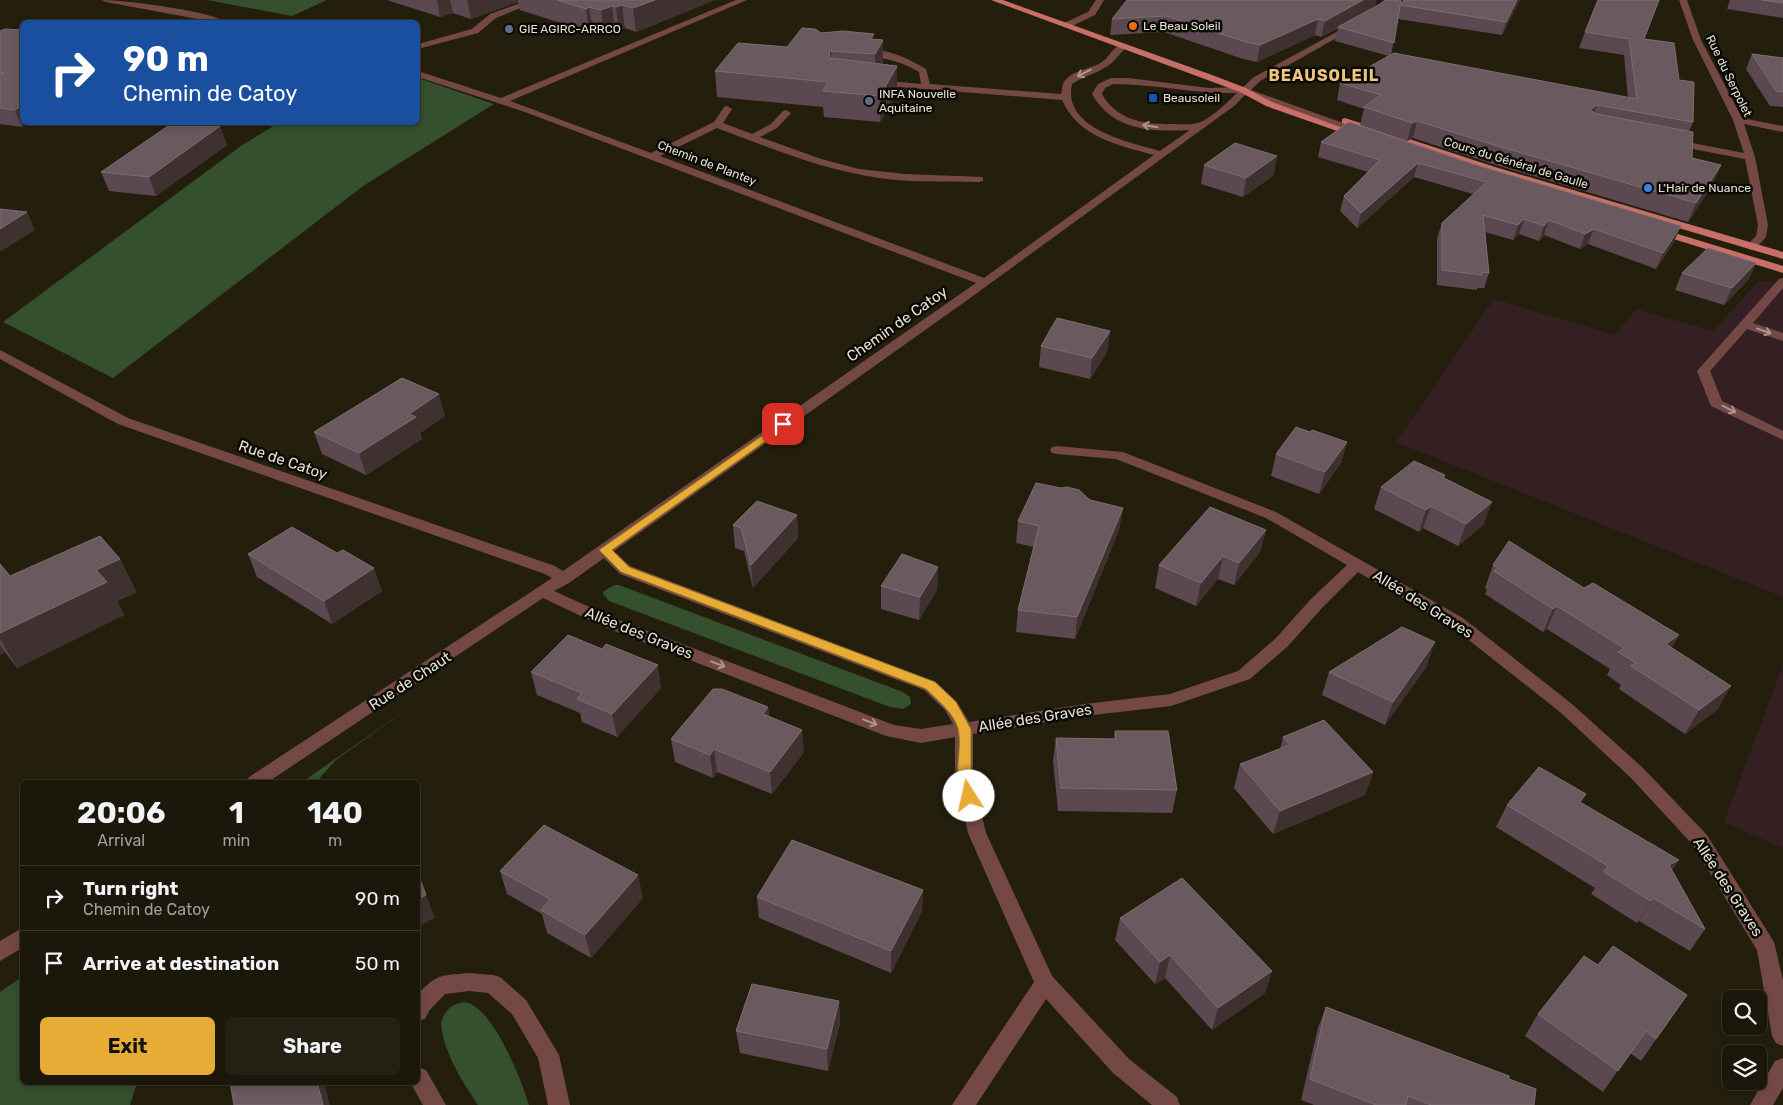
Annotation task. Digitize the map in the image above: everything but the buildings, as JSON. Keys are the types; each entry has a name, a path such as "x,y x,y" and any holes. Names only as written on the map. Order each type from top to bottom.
{"main road":[{"name":"Cours du Général de Gaulle","path":"995,0 1243,90 1278,98 1514,176 1534,188 1747,252"},
{"name":"Cours du Général de Gaulle","path":"1243,90 1269,104 1291,112 1473,175 1538,194"},
{"path":"1650,229 1747,252 1783,263"},
{"path":"1747,252 1783,256"},
{"path":"1747,252 1783,270"}],"street":[{"path":"106,0 214,20"},
{"path":"420,46 475,31 493,16 536,0"},
{"path":"503,101 744,0"},
{"path":"1066,25 1092,13 1092,9 1100,0"},
{"name":"Rue du Serpolet","path":"1683,0 1697,40 1738,120 1750,157 1763,225 1761,237 1747,252"},
{"name":"Chemin de Catoy","path":"564,578 1162,154 1198,126 1231,104 1243,90 1262,76 1365,18"},
{"path":"1123,46 1111,56 1107,63 1081,74 1068,83 1065,97 1074,116 1095,132 1129,145 1162,154"},
{"path":"852,51 878,53 907,60 923,71 926,87"},
{"name":"Chemin de Plantey","path":"420,75 503,101 653,156 984,282"},
{"path":"1198,126 1149,127 1125,120 1110,113 1101,105 1097,94 1101,86 1111,81 1128,81 1209,91 1243,90"},
{"path":"871,83 1065,97"},
{"path":"653,156 716,124 727,109"},
{"path":"752,138 774,126 786,113"},
{"path":"1738,120 1783,128"},
{"path":"716,124 830,164 880,175 979,179"},
{"path":"1666,141 1750,157"},
{"path":"1783,281 1703,371 1716,403 1783,436"},
{"path":"1745,324 1783,337"},
{"name":"Rue de Catoy","path":"0,354 123,421 550,570 564,578"},
{"path":"1057,450 1118,455 1271,516 1357,564"},
{"name":"Allée des Graves","path":"605,550 625,570 930,686 951,706 964,729 964,777 977,833 1045,983 1121,1066 1169,1105"},
{"name":"Allée des Graves","path":"543,592 608,622 892,731 921,736 1085,710 1171,700 1244,675 1282,642 1316,604 1357,564 1457,622 1566,708 1637,773 1700,840 1767,948 1783,1036"},
{"name":"Rue de Chaut","path":"258,780 564,578"},
{"path":"0,952 20,938"},
{"path":"420,1008 440,985 469,982 493,984 519,1007 548,1055 559,1105"},
{"path":"963,1105 1045,983"},
{"path":"1761,1105 1783,1068"},
{"path":"420,1081 435,1105"}],"shaded area":[{"path":"1759,281 1783,283 1783,597 1396,442 1494,299 1615,335 1636,309 1713,331"},
{"path":"1783,665 1783,848 1724,822"}],"green space":[{"path":"207,0 327,0 292,16"},
{"path":"420,79 494,104 363,186 113,378 3,322 241,146 275,125 420,125"},
{"path":"614,585 619,585 903,692 910,697 911,704 903,709 890,707 609,601 603,592"},
{"path":"409,708 336,760 318,780 305,780"},
{"path":"20,978 20,1085 136,1085 130,1105 0,1105 0,992"},
{"path":"465,1002 475,1007 486,1017 495,1030 513,1062 529,1105 478,1105 466,1086 454,1066 445,1045 441,1023 449,1008"}],"place":[{"name":"Le Beau Soleil","path":"1133,26"},
{"name":"GIE AGIRC-ARRCO","path":"509,29"},
{"name":"Beausoleil","path":"1153,98"},
{"name":"INFA Nouvelle Aquitaine","path":"869,101"},
{"name":"L'Hair de Nuance","path":"1648,188"}],"district":[{"name":"BEAUSOLEIL","path":"1324,75"}],"route":[{"path":"783,424 605,550 625,570 930,686 951,706 964,729 964,777 969,796"}]}
